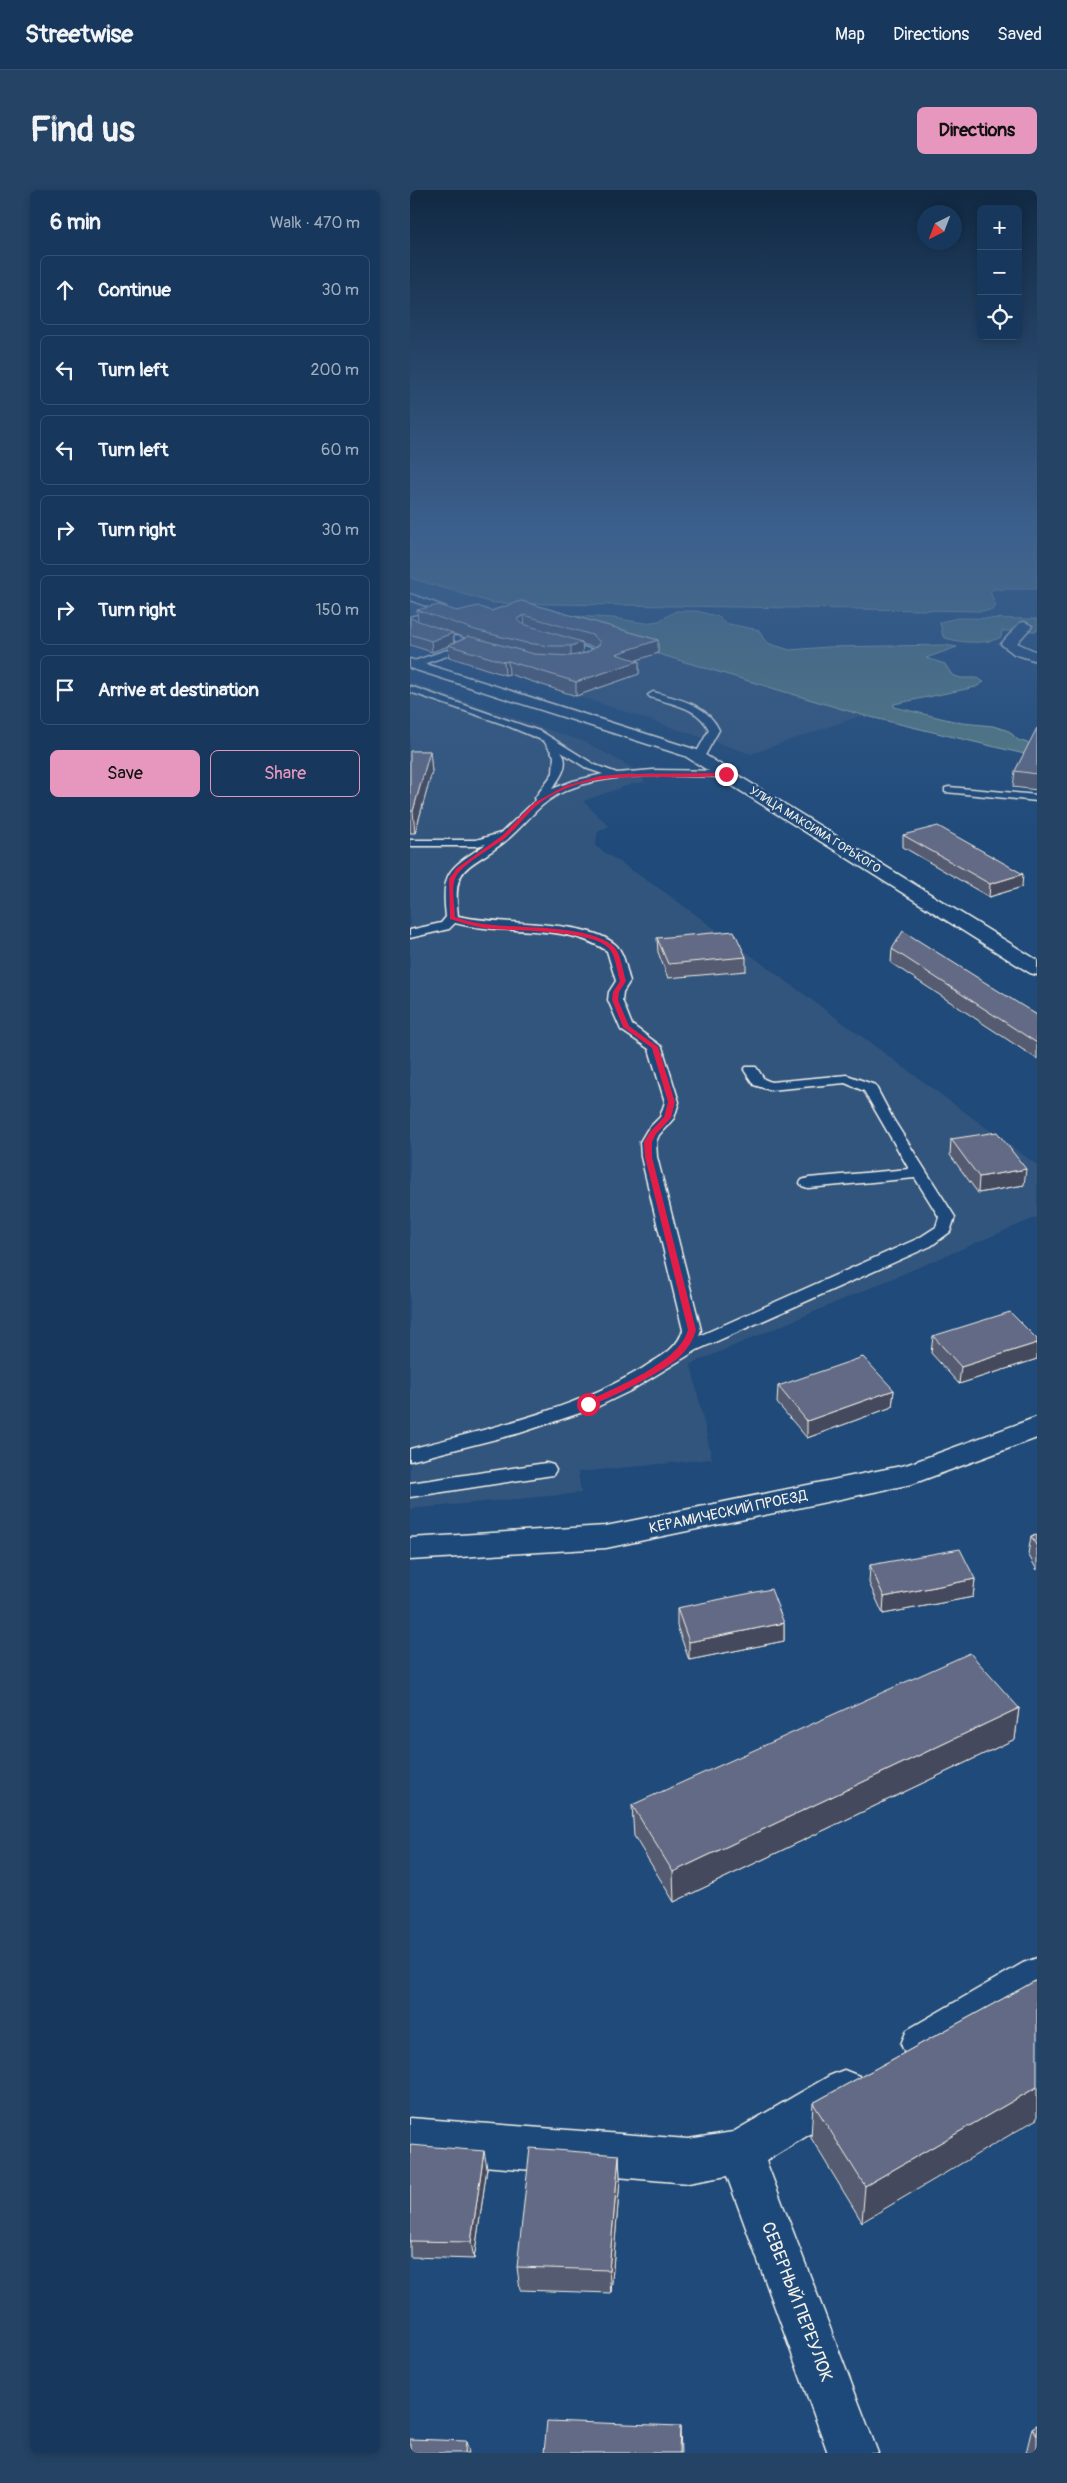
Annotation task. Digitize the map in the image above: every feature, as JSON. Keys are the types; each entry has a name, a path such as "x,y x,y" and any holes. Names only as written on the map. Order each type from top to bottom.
{"street":[{"path":"1017,635 1008,644 1019,651 1037,657"},
{"name":"УЛИЦА МАКСИМА ГОРЬКОГО","path":"412,663 647,738 699,757 1037,969"},
{"name":"КЕРАМИЧЕСКИЙ ПРОЕЗД","path":"410,1549 606,1537 912,1474 1037,1427"},
{"path":"410,2139 688,2161 740,2152 1037,1976"},
{"name":"СЕВЕРНЫЙ ПЕРЕУЛОК","path":"740,2152 853,2453"}],"lane":[{"path":"412,663 465,646 464,641 452,637 494,649"},
{"path":"552,640 594,653 590,659 569,666"},
{"path":"410,689 540,734 560,745 592,769 625,775"},
{"path":"653,695 692,708 710,720 714,730 699,757"},
{"path":"410,934 445,926 452,918 452,879 459,870 508,832 535,804 558,773 559,756 540,734"},
{"path":"535,804 554,793 580,782 625,775 726,774"},
{"path":"949,790 1037,798"},
{"path":"410,842 477,842 508,832"},
{"path":"452,918 484,926 537,929 580,935 601,941 614,949 623,981 616,992 615,1000 626,1027 655,1047 672,1102 668,1118 652,1133 648,1142 649,1157 692,1330 689,1340 674,1358"},
{"path":"410,1455 513,1429 588,1404 624,1387 691,1346 925,1242 944,1229 947,1217 870,1088 847,1080 770,1086 759,1082 751,1070"},
{"path":"808,1183 920,1173"},
{"path":"410,1490 546,1470"}],"shaded area":[{"path":"410,635 594,635 862,715 751,754 510,673 505,675 410,645"},
{"path":"410,682 587,743 636,770 645,782 632,784 583,801 609,826 598,832 595,846 666,893 1037,1165 1037,1217 691,1364 712,1459 578,1472 581,1493 410,1509"}],"green space":[{"path":"594,635 761,635 770,644 790,650 827,647 944,645 957,647 926,658 945,664 952,675 961,678 977,678 984,682 976,687 894,704 894,707 962,723 993,726 1009,731 1018,740 1037,746 1037,757 862,715"},
{"path":"943,635 1001,635 1001,637 995,640 980,642 964,642 943,637"}],"building":[{"path":"412,635 449,635 431,641"},
{"path":"493,635 558,635 582,642 571,646 526,643"},
{"path":"592,635 639,635 658,640 616,654 639,661 576,682 448,645 468,636 534,654 571,656 586,653 599,645 600,642"},
{"path":"1037,728 1037,774 1015,771"},
{"path":"410,751 430,751 413,811 410,811"},
{"path":"938,826 1023,874 990,884 903,835"},
{"path":"734,931 746,957 668,964 657,938"},
{"path":"903,931 1037,1015 1037,1043 892,949"},
{"path":"997,1132 1026,1169 979,1177 951,1139"},
{"path":"1010,1312 1037,1339 1037,1343 961,1367 933,1336"},
{"path":"863,1357 894,1390 807,1421 778,1386"},
{"path":"1037,1535 1037,1547 1031,1536"},
{"path":"960,1549 975,1579 884,1597 870,1565"},
{"path":"771,1589 784,1623 689,1642 677,1608"},
{"path":"970,1653 1019,1708 673,1872 632,1805"},
{"path":"1037,1980 1037,2087 865,2186 813,2103"},
{"path":"410,2145 484,2151 471,2242 410,2241"},
{"path":"530,2148 619,2155 609,2270 517,2267"},
{"path":"547,2421 680,2426 679,2453 544,2453"},
{"path":"1037,2425 1037,2436 1032,2428"},
{"path":"410,2439 466,2441 465,2453 410,2453"}],"route":[{"path":"588,1404 624,1387 674,1358 689,1340 692,1330 649,1157 648,1142 652,1133 668,1118 672,1102 655,1047 650,1042 630,1032 615,1000 616,992 621,987 623,981 614,949 601,941 580,935 464,923 452,918 450,886 452,879 459,870 504,836 535,804 567,787 580,782 625,775 726,774"}]}
